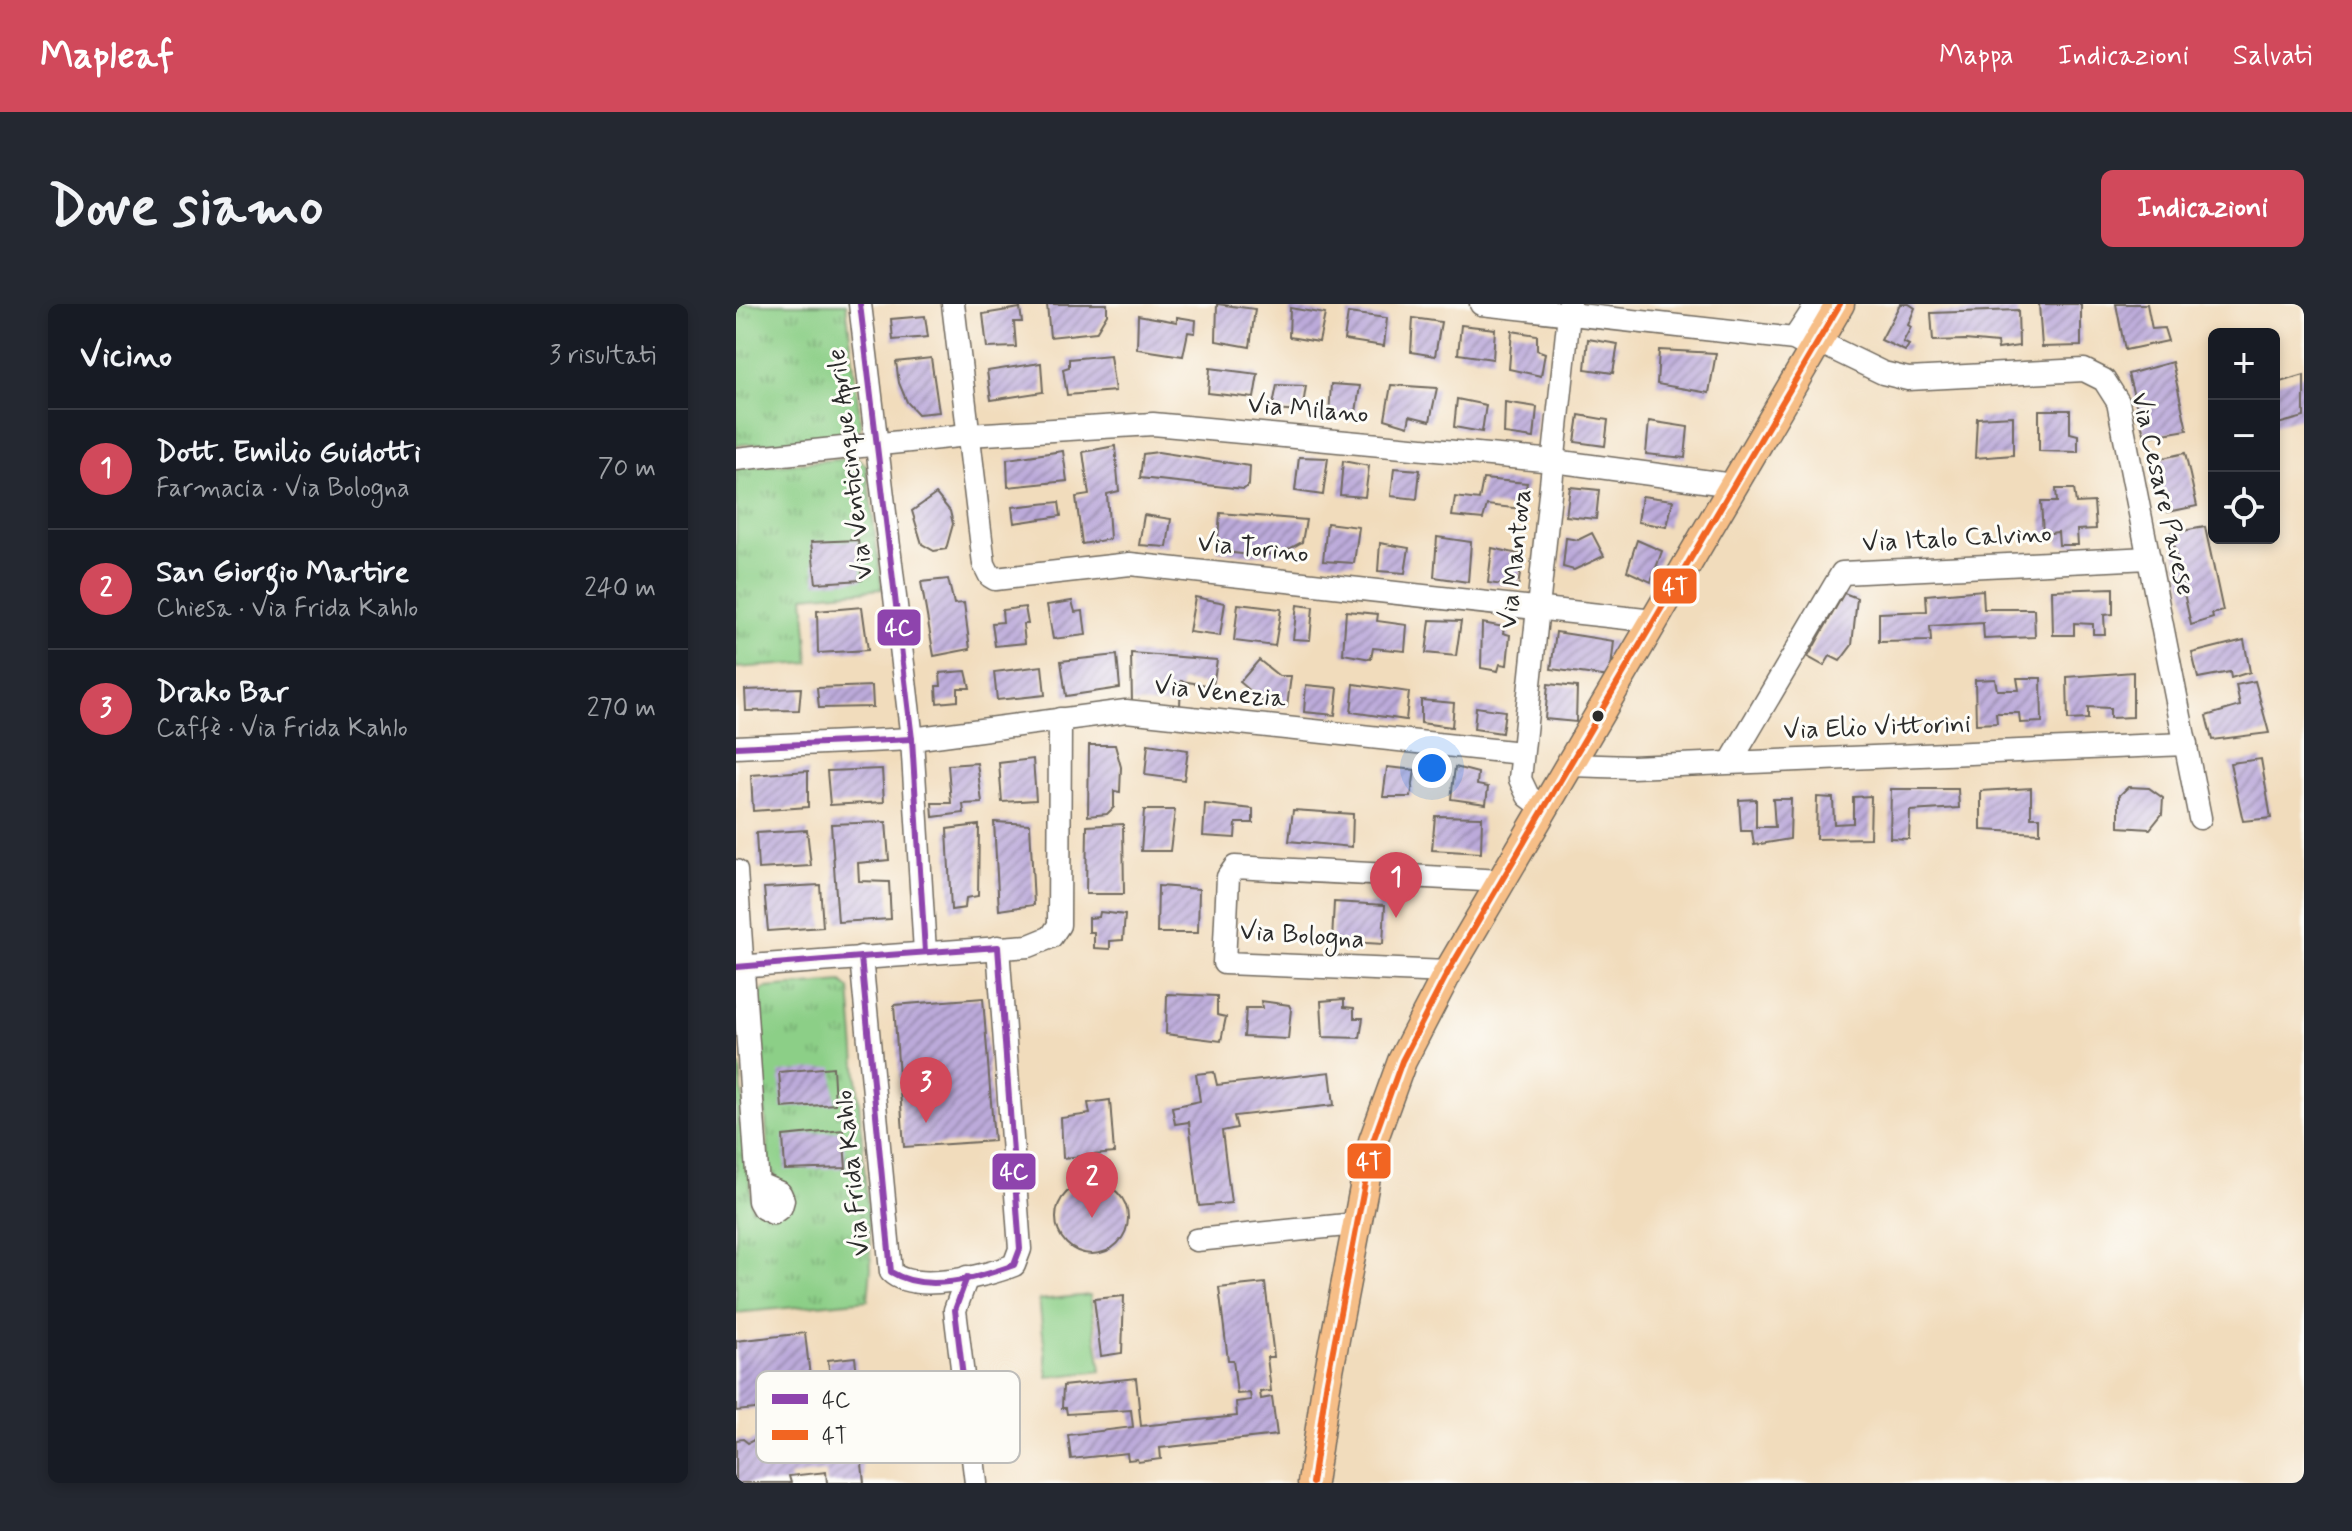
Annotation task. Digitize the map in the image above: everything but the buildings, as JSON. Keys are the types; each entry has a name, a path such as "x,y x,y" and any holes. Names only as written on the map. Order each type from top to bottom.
{"main road":[{"path":"1312,1483 1326,1386 1373,1141 1402,1061 1448,972 1733,485 1809,343 1840,304"}],"street":[{"name":"Via Venticinque Aprile","path":"860,304 912,739 925,952"},
{"path":"953,304 968,435"},
{"name":"Via Cesare Pavese","path":"1481,304 1570,309 1809,343 1883,373 1908,379 2084,370 2104,380 2118,402 2200,818"},
{"path":"1809,343 1817,304"},
{"name":"Via Mantova","path":"1545,809 1528,796 1520,779 1521,753 1570,309"},
{"name":"Via Milano","path":"736,459 968,435 1153,424 1554,461 1733,485"},
{"name":"Via Torino","path":"968,435 984,564 995,579 1130,564 1654,621"},
{"name":"Via Italo Calvino","path":"1731,761 1842,573 2149,558"},
{"name":"Via Venezia","path":"736,747 912,739 1126,711 1521,753"},
{"path":"740,967 1029,946 1051,937 1059,925 1060,719"},
{"name":"Via Elio Vittorini","path":"1570,765 1631,767 2186,744"},
{"name":"Via Bologna","path":"1448,972 1224,963 1228,877 1235,867 1503,881"},
{"path":"736,871 740,967 759,1184"},
{"name":"Via Frida Kahlo","path":"861,957 891,1272 896,1278 911,1283 937,1282 997,1272 1014,1265 1020,1249 998,947"},
{"path":"1196,1240 1356,1224"},
{"path":"955,1310 967,1277"},
{"path":"937,1282 955,1310 962,1371"},
{"path":"974,1463 976,1483"}],"green space":[{"path":"736,304 846,304 861,426 853,437 736,445"},
{"path":"858,458 866,465 882,589 804,596 809,663 736,668 736,468"},
{"path":"842,982 850,989 868,1215 871,1268 868,1300 736,1313 736,1066 740,1066 752,1209 776,1180 769,1164 757,994 766,988"},
{"path":"1090,1295 1101,1371 1048,1377 1039,1300"}],"transit line":[{"name":"4C","path":"860,304 912,739 925,952"},
{"name":"4T","path":"1312,1483 1326,1386 1373,1141 1402,1061 1448,972 1840,304"},
{"name":"4C","path":"736,747 912,739"},
{"name":"4C","path":"998,947 1020,1249 1014,1265 985,1275 936,1283 905,1279 891,1272 861,957 998,947"},
{"name":"4C","path":"736,967 861,957"},
{"name":"4C","path":"962,1371 955,1310 967,1277"}],"place":[{"name":"Dott. Emilio Guidotti","path":"1396,918"},
{"name":"Drako Bar","path":"926,1123"},
{"name":"San Giorgio Martire","path":"1092,1218"}]}
